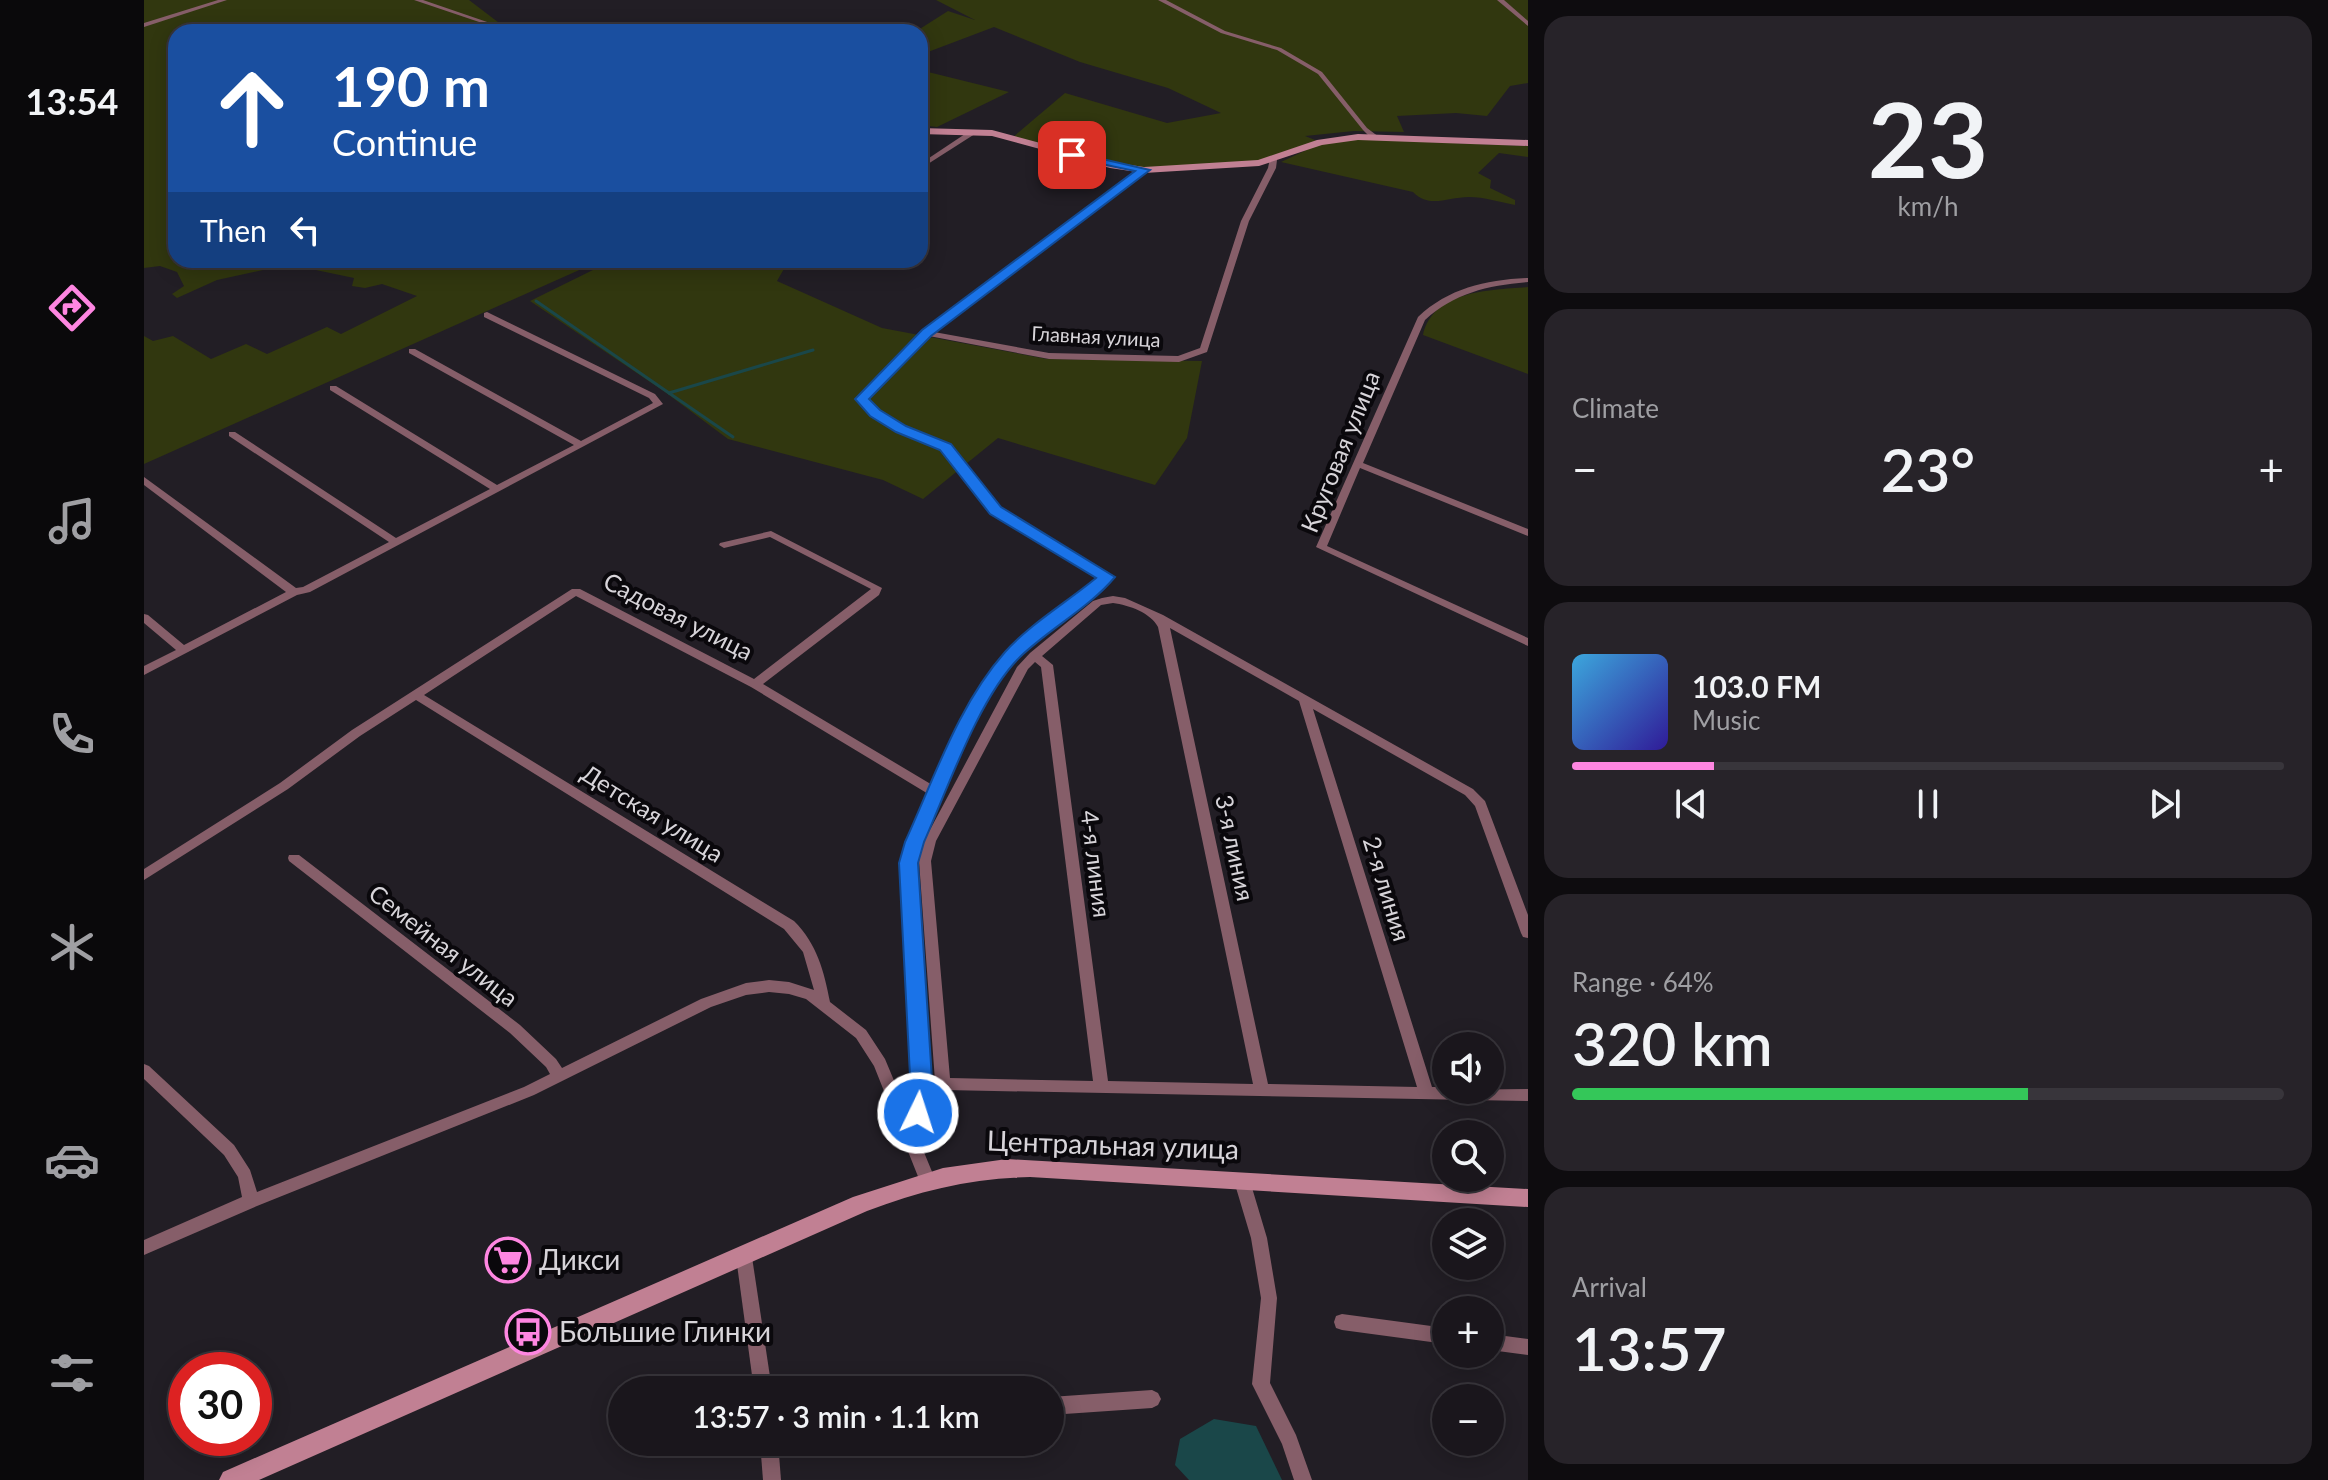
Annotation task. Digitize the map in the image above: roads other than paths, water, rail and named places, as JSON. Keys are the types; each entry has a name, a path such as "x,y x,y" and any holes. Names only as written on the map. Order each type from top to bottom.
{"street":[{"path":"144,25 224,0"},
{"path":"417,0 490,24"},
{"path":"1161,0 1223,32 1279,49 1320,73 1375,137"},
{"path":"1500,0 1528,24"},
{"path":"928,131 992,133 1110,165 1144,170 1273,160 1320,142 1375,137 1528,143"},
{"path":"928,162 974,132"},
{"name":"Главная улица","path":"927,333 1049,356 1179,359 1204,350 1245,221 1272,168 1273,160"},
{"path":"907,1125 918,1113 922,1095 909,863 936,793 973,713 1012,655 1106,577 995,511 945,447 901,429 875,413 862,399 927,333 1144,170"},
{"name":"Круговая улица","path":"1528,280 1470,288 1433,305 1421,319 1321,547 1528,642"},
{"path":"144,671 294,592 306,590 397,543 655,406 659,401 487,315"},
{"path":"412,351 581,445"},
{"path":"333,388 497,489"},
{"path":"232,434 397,543"},
{"path":"1358,464 1528,533"},
{"path":"144,480 294,592"},
{"path":"724,545 771,534 877,588 875,593 755,684"},
{"name":"Садовая улица","path":"144,875 284,786 356,733 576,591 755,684 936,793"},
{"path":"943,1084 925,861 930,841 1023,667 1097,603 1108,598 1118,598 1159,617 1451,780 1481,804 1528,933"},
{"path":"144,617 183,650"},
{"name":"3-я линия","path":"1159,617 1164,627 1262,1089"},
{"name":"4-я линия","path":"1034,656 1047,665 1101,1085"},
{"name":"Детская улица","path":"416,695 789,925 804,938 812,953 823,1003"},
{"name":"2-я линия","path":"1304,698 1426,1092"},
{"name":"Семейная улица","path":"294,858 515,1029 551,1063 558,1075"},
{"path":"144,1248 251,1201 529,1091 706,1003 746,989 789,988 823,1003 861,1034 880,1063 927,1179"},
{"path":"144,1070 229,1150 245,1175 251,1201"},
{"path":"922,1095 943,1084 1528,1095"},
{"name":"Центральная улица","path":"231,1480 860,1204 927,1179 998,1167 1528,1198"},
{"path":"1242,1181 1259,1238 1268,1287 1261,1384 1290,1441 1303,1480"},
{"path":"744,1257 761,1376"},
{"path":"1342,1322 1432,1334"},
{"path":"1504,1344 1528,1347"},
{"path":"1064,1405 1152,1399"},
{"path":"770,1456 772,1480"}],"water":[{"path":"1214,1419 1256,1426 1282,1480 1189,1480 1175,1465 1180,1439"}],"waterway":[{"path":"536,301 669,393"},
{"path":"669,393 813,350"},
{"path":"669,393 733,437"}],"place":[{"name":"Дикси","path":"508,1260"},
{"name":"Большие Глинки","path":"528,1332"}]}
